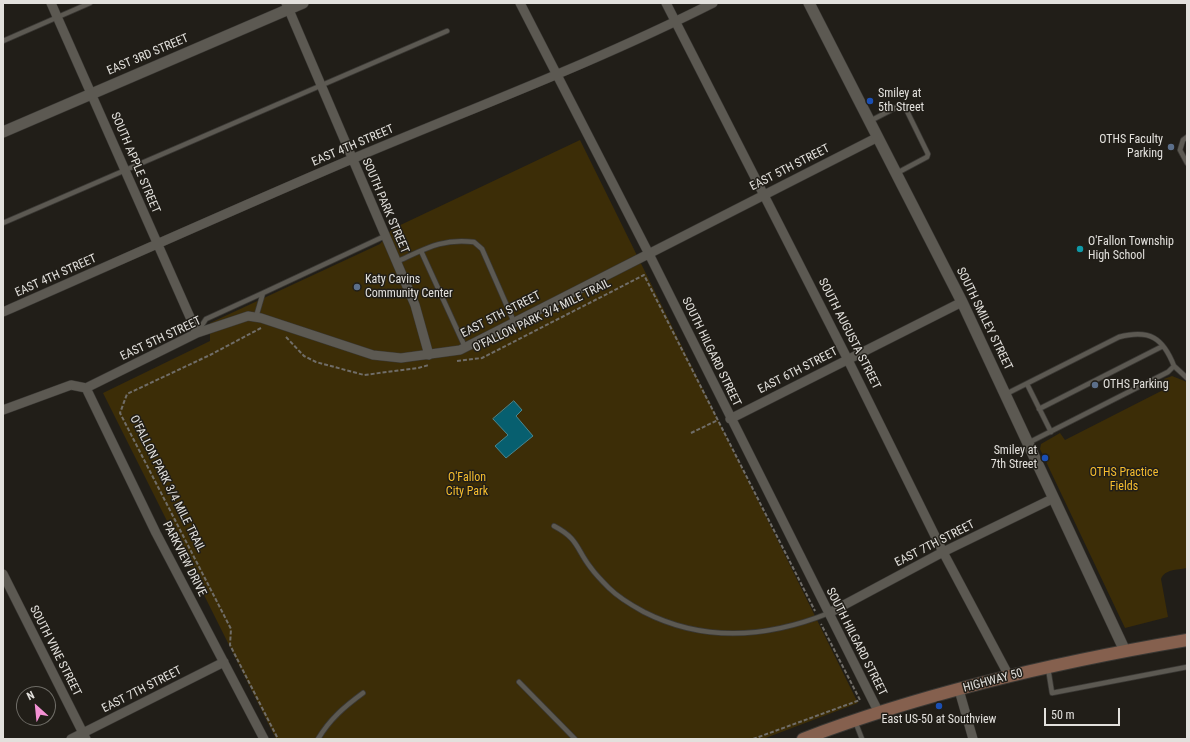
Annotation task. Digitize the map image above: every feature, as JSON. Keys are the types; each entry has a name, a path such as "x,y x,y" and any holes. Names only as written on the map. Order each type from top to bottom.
{"main road":[{"name":"HIGHWAY 50","path":"803,739 879,713 1009,676 1125,651 1187,640"}],"street":[{"name":"SOUTH APPLE STREET","path":"51,3 197,333"},
{"name":"EAST 3RD STREET","path":"3,132 92,94 287,6 303,3"},
{"name":"SOUTH HILGARD STREET","path":"520,3 649,254 730,419 879,713"},
{"name":"SOUTH AUGUSTA STREET","path":"666,3 848,360 943,552 1009,676"},
{"name":"EAST 4TH STREET","path":"3,312 352,159 556,74 675,22 714,3"},
{"name":"SOUTH SMILEY STREET","path":"810,3 962,302 1125,651"},
{"name":"SOUTH PARK STREET","path":"287,6 415,305 429,355"},
{"name":"EAST 5TH STREET","path":"86,388 197,333 248,316 256,317 373,355 401,358 429,355 465,347 878,137"},
{"name":"EAST 6TH STREET","path":"730,419 962,302"},
{"path":"3,410 71,385 86,388"},
{"name":"PARKVIEW DRIVE","path":"86,388 156,533 264,739"},
{"name":"EAST 7TH STREET","path":"829,613 943,552 1054,498"},
{"name":"SOUTH VINE STREET","path":"3,574 85,736"},
{"name":"EAST 7TH STREET","path":"71,739 85,736 224,662"},
{"path":"959,690 973,739"}],"lane":[{"path":"3,41 90,3"},
{"path":"3,223 320,84 447,31"},
{"path":"870,121 901,105 905,107 928,154 927,157 897,173"},
{"path":"1187,137 1183,140 1180,150 1187,163"},
{"path":"197,333 206,319 263,294 385,236"},
{"path":"396,262 440,243 452,241 474,242 478,244 482,249 514,322"},
{"path":"421,251 465,347"},
{"path":"256,317 263,294"},
{"path":"1006,394 1119,337 1129,334 1146,335 1159,340 1169,354 1174,366 1187,378"},
{"path":"1039,409 1163,346"},
{"path":"1028,443 1168,372 1174,366"},
{"path":"1027,384 1051,432"},
{"path":"554,526 568,533 591,568 611,590 635,607 661,621 694,630 735,635 766,632 799,625 829,613"},
{"path":"1048,668 1052,693 1187,667"},
{"path":"518,682 575,739"},
{"path":"318,739 326,724 340,710 362,693"},
{"path":"855,721 862,739"}],"path":[{"name":"O'FALLON PARK 3/4 MILE TRAIL","path":"452,361 482,358 644,275 860,700 753,739"},
{"name":"O'FALLON PARK 3/4 MILE TRAIL","path":"263,327 210,355 127,394 120,412 231,629 230,645 278,739"},
{"path":"281,335 287,338 304,356 316,362 364,375 418,368 431,364"},
{"path":"691,432 718,420"}],"green space":[{"name":"O'Fallon City Park","path":"580,140 858,703 763,739 276,739 103,393 210,341 210,323 380,244 392,229"},
{"name":"OTHS Practice Fields","path":"1172,376 1187,382 1187,568 1165,573 1161,579 1168,617 1125,628 1040,449 1041,444 1060,433 1065,440 1169,387 1164,379"}],"water":[{"path":"514,401 522,410 516,416 533,436 506,458 495,446 508,435 493,419"}],"place":[{"name":"Smiley at 5th Street","path":"870,101"},
{"name":"OTHS Faculty Parking","path":"1171,147"},
{"name":"O'Fallon Township High School","path":"1080,249"},
{"name":"Katy Cavins Community Center","path":"357,287"},
{"name":"OTHS Parking","path":"1095,385"},
{"name":"Smiley at 7th Street","path":"1045,458"},
{"name":"East US-50 at Southview","path":"939,706"}]}
